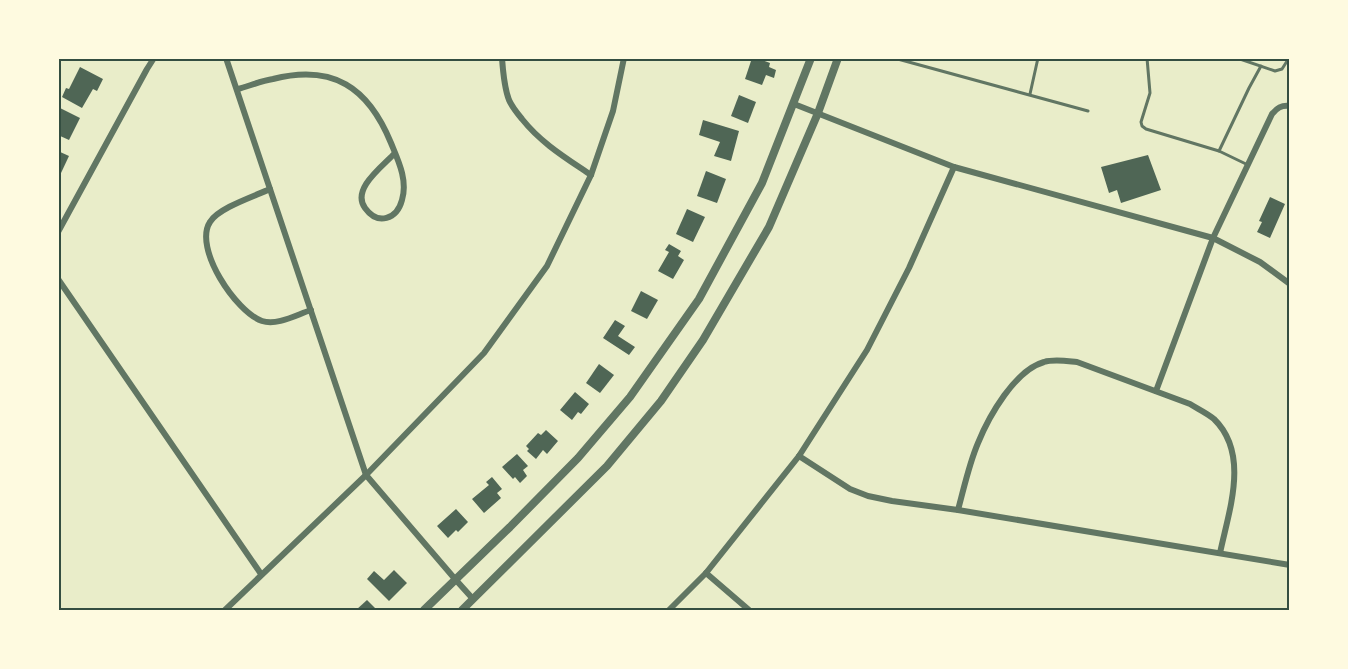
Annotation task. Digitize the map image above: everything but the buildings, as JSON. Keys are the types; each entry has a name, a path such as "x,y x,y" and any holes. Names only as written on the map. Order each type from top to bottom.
{"street":[{"path":"58,232 154,58"},
{"path":"226,58 366,475 473,599"},
{"path":"502,58 504,80 513,108 531,130 552,148 591,175"},
{"path":"225,610 366,475 484,353 548,266 591,175 613,111 624,58"},
{"path":"424,610 578,458 630,397 699,299 762,183 811,58"},
{"path":"462,610 607,466 661,401 703,340 769,227 818,113 838,58"},
{"path":"238,89 274,78 322,75 343,82 362,94 386,132 395,153 402,172 405,188 397,211 388,218 382,219 371,215 363,206 364,188 395,153"},
{"path":"794,104 954,167 1213,238 1260,262 1290,284"},
{"path":"1156,390 1213,238 1272,114 1276,109 1287,106"},
{"path":"669,610 706,573 800,456 867,350 909,268 954,167"},
{"path":"270,189 238,203 213,218 208,224 206,243 213,264 224,286 250,314 261,320 278,322 311,310"},
{"path":"58,279 261,574"},
{"path":"958,510 978,444 994,412 1012,387 1023,374 1046,361 1077,362 1190,404 1204,412 1223,429 1234,459 1234,486 1220,553"},
{"path":"800,456 850,489 868,496 1290,566"},
{"path":"706,573 749,610"}],"lane":[{"path":"894,58 1088,111"},
{"path":"1030,94 1038,58"},
{"path":"1148,58 1150,93 1141,122 1143,126 1146,129 1220,151 1248,165"},
{"path":"1237,58 1275,71 1282,69 1288,60"},
{"path":"1220,151 1261,66"}]}
